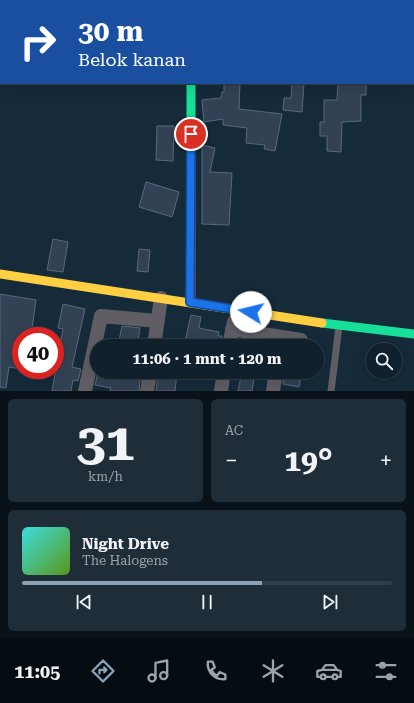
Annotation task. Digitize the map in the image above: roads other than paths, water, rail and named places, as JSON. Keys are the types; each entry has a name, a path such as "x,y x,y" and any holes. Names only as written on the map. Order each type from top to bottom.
{"street":[{"path":"190,302 191,84"},
{"path":"0,274 237,309 339,326 414,334"},
{"path":"155,339 161,298"},
{"path":"230,339 237,309"},
{"path":"85,391 100,317 104,315 158,321"},
{"path":"232,329 270,339"},
{"path":"147,391 149,379"},
{"path":"221,391 223,379"},
{"path":"273,391 275,379"}],"lane":[{"path":"331,391 339,326"}]}
